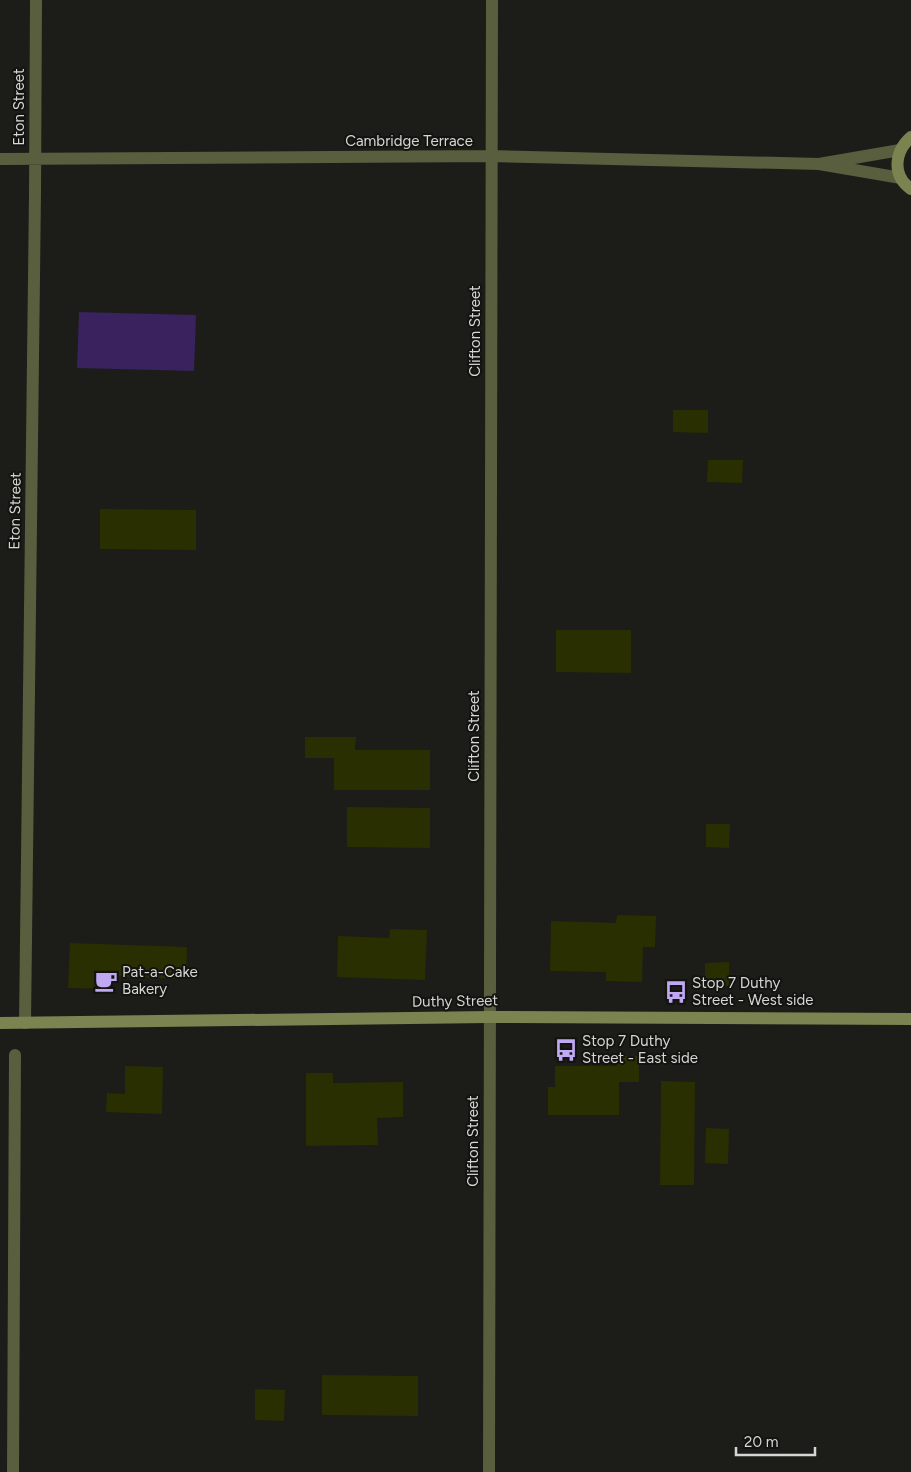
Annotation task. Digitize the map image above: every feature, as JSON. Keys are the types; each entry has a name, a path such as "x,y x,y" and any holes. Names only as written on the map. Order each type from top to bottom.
{"street":[{"name":"Eton Street","path":"25,1023 36,0"},
{"name":"Clifton Street","path":"489,1472 492,0"},
{"path":"911,136 900,150 897,162 901,178 906,186 911,189"},
{"name":"Cambridge Terrace","path":"819,164 900,150"},
{"name":"Cambridge Terrace","path":"0,159 491,156 819,164 901,178"},
{"name":"Duthy Street","path":"0,1023 489,1017 911,1019"},
{"path":"13,1472 15,1055"}],"shaded area":[{"path":"79,312 196,315 194,371 77,368"}],"building":[{"path":"673,410 708,410 708,433 673,432"},
{"path":"708,460 743,460 742,483 707,482"},
{"path":"100,509 196,510 196,550 100,549"},
{"path":"556,630 631,630 631,673 556,672"},
{"path":"305,737 356,737 355,750 430,750 430,790 334,790 334,758 305,758"},
{"path":"347,807 430,808 430,848 347,847"},
{"path":"706,824 730,824 729,848 706,847"},
{"path":"617,915 656,916 655,947 643,947 642,982 606,981 606,972 550,971 551,921 616,923"},
{"path":"390,929 427,930 425,980 337,977 338,936 389,938"},
{"path":"70,943 187,947 186,979 107,976 106,989 68,988"},
{"path":"729,962 729,986 705,986 705,963"},
{"path":"617,1056 639,1056 639,1082 619,1082 619,1115 548,1115 548,1087 555,1087 555,1066 617,1066"},
{"path":"125,1066 163,1067 162,1114 106,1112 107,1093 125,1094"},
{"path":"306,1073 333,1073 333,1083 403,1082 403,1117 377,1118 378,1145 306,1146"},
{"path":"661,1081 695,1082 694,1185 660,1185"},
{"path":"706,1128 729,1129 728,1164 705,1163"},
{"path":"322,1375 418,1376 418,1416 322,1415"},
{"path":"255,1389 285,1390 284,1421 255,1420"}],"place":[{"name":"Pat-a-Cake Bakery","path":"106,981"},
{"name":"Stop 7 Duthy Street - West side","path":"676,992"},
{"name":"Stop 7 Duthy Street - East side","path":"566,1050"}]}
